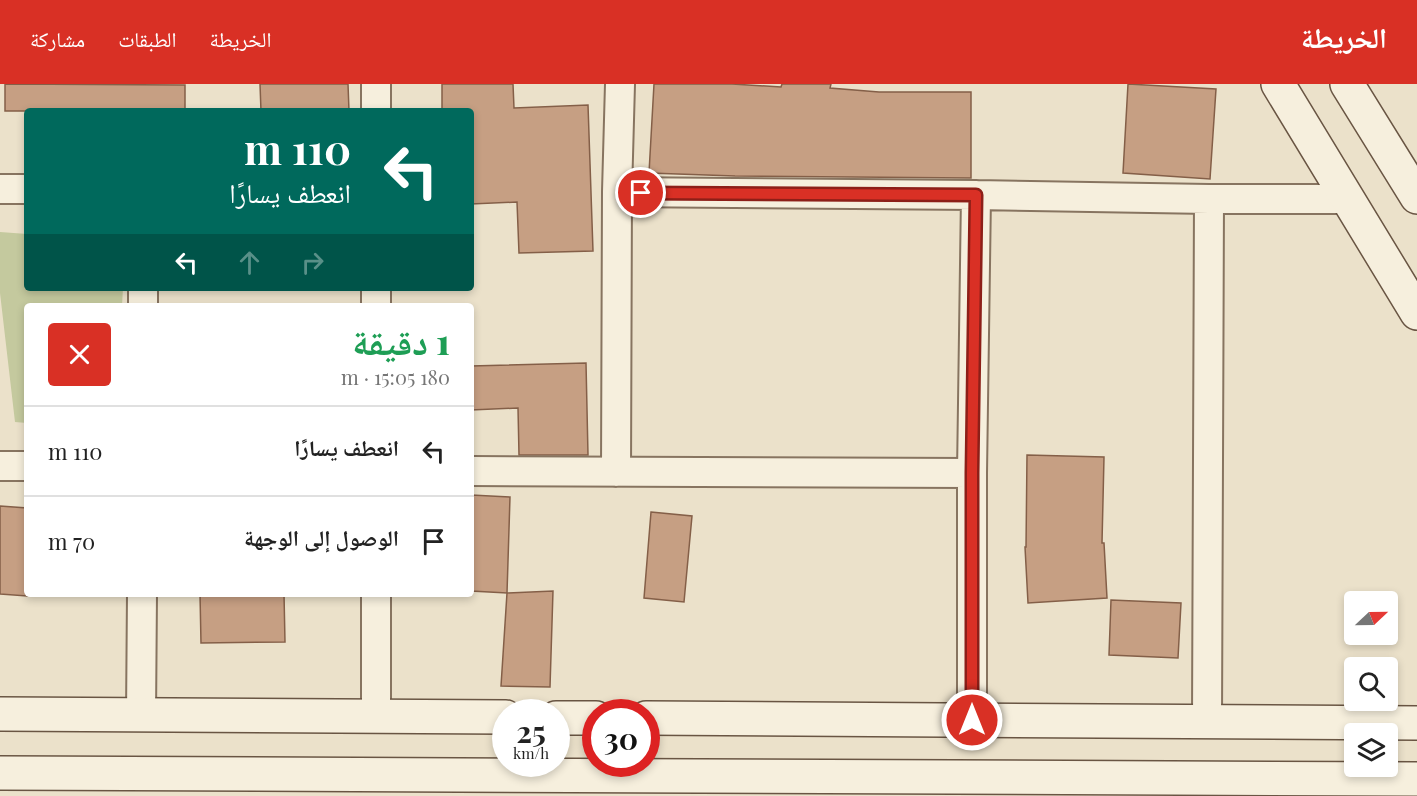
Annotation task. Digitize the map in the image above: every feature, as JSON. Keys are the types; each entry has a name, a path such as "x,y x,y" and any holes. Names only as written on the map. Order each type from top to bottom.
{"street":[{"path":"376,84 376,108"},
{"path":"616,472 620,84"},
{"path":"1278,84 1417,313"},
{"path":"1347,84 1417,197"},
{"path":"0,189 24,189"},
{"path":"618,192 1348,199"},
{"path":"972,720 972,473 976,195"},
{"path":"1207,722 1209,199"},
{"path":"0,466 24,466"},
{"path":"474,471 972,473"},
{"path":"141,715 142,597"},
{"path":"376,597 376,716"},
{"path":"0,714 492,717"},
{"path":"660,718 1417,723"},
{"path":"0,773 561,786 1030,787 1417,779"}],"green space":[{"path":"0,232 24,234 24,291 123,291 122,303 24,303 24,423 15,422 0,293"}],"building":[{"path":"5,84 185,85 185,108 24,108 24,111 5,111"},
{"path":"260,84 348,84 349,108 261,108"},
{"path":"442,84 513,84 514,108 588,105 593,251 519,253 517,202 474,204 474,108 442,108"},
{"path":"654,84 732,84 781,87 782,84 831,84 830,88 879,92 971,92 971,178 649,173"},
{"path":"1128,84 1216,89 1210,179 1123,173"},
{"path":"586,363 588,455 519,455 518,408 474,410 474,366"},
{"path":"1027,455 1104,457 1102,543 1104,543 1107,598 1028,603 1025,547"},
{"path":"474,495 510,497 507,593 474,591"},
{"path":"0,506 24,508 24,596 0,594"},
{"path":"651,512 692,516 684,602 644,598"},
{"path":"553,591 550,687 501,686 507,593"},
{"path":"200,597 284,597 285,642 201,643"},
{"path":"1111,600 1181,603 1178,658 1109,655"}],"route":[{"path":"641,193 976,195 972,473 972,720"}]}
